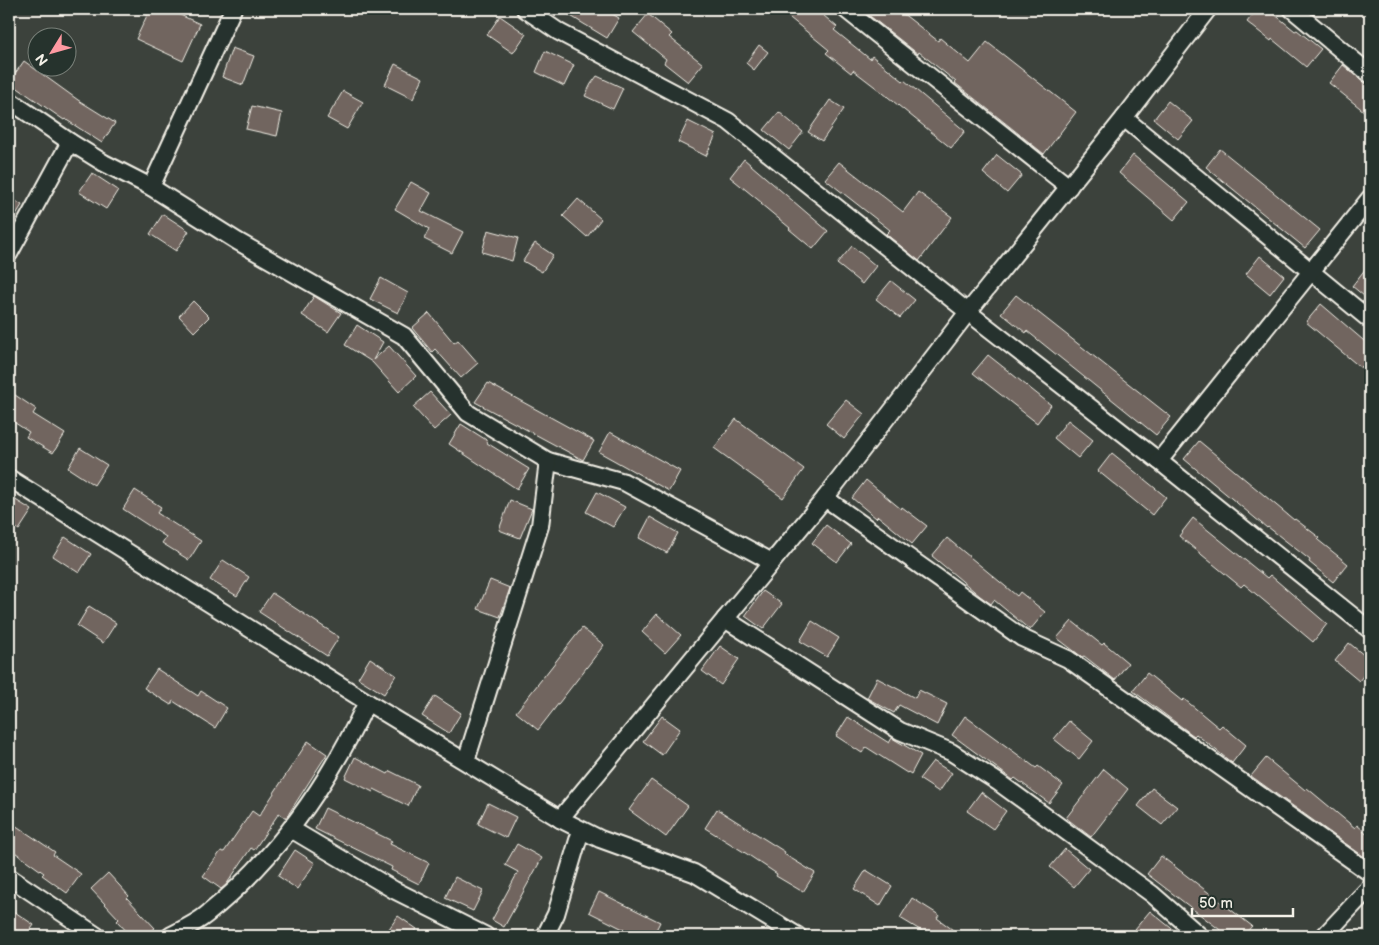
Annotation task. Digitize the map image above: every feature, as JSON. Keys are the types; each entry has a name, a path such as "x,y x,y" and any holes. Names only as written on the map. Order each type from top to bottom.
{"street":[{"path":"151,187 234,9"},
{"path":"525,9 559,32 728,121 968,312 1159,460 1370,630"},
{"path":"845,9 1069,187"},
{"path":"560,819 824,498 968,312 1124,118 1208,9"},
{"path":"1292,9 1370,74"},
{"path":"9,100 104,163 151,187 237,241 404,336 468,413 548,460 624,482 772,562"},
{"path":"1124,118 1370,320"},
{"path":"9,254 70,142"},
{"path":"1159,460 1370,198"},
{"path":"466,761 540,526 548,460"},
{"path":"9,478 367,702 560,819 600,839 694,873 798,936"},
{"path":"824,498 1022,638 1068,659 1370,873"},
{"path":"725,619 900,731 951,752 998,782 1152,894 1200,936"},
{"path":"170,936 204,916 259,866 291,829 350,738 367,702"},
{"path":"291,829 394,890 486,936"},
{"path":"544,936 556,914 581,830"},
{"path":"9,877 97,936"},
{"path":"1324,936 1370,887"}],"building":[{"path":"150,9 167,9 200,24 183,61 136,39"},
{"path":"559,9 604,9 619,18 607,38"},
{"path":"779,9 816,9 837,27 834,30 870,59 872,56 904,80 965,131 951,148 853,70 851,73 826,53 829,50"},
{"path":"861,9 897,9 938,41 940,38 970,63 987,42 1076,112 1044,154 919,52 918,54"},
{"path":"1257,9 1268,9 1321,49 1306,67 1272,39 1271,41 1247,22"},
{"path":"648,14 672,34 669,37 703,64 688,82 664,63 666,59 633,32"},
{"path":"500,16 526,34 513,53 487,35"},
{"path":"759,45 768,52 754,70 746,63"},
{"path":"232,48 254,56 243,85 222,77"},
{"path":"545,51 574,65 564,86 536,72"},
{"path":"24,61 28,64 28,78 48,78 115,123 102,143 64,120 9,82"},
{"path":"395,64 423,78 413,99 385,85"},
{"path":"1343,65 1370,87 1370,116 1329,83"},
{"path":"597,76 623,88 613,109 585,96"},
{"path":"343,91 363,102 347,129 327,118"},
{"path":"830,100 844,109 822,141 808,132"},
{"path":"1168,101 1193,121 1178,139 1154,119"},
{"path":"252,106 282,113 277,136 246,129"},
{"path":"779,112 803,132 789,150 764,130"},
{"path":"688,121 716,135 706,156 678,142"},
{"path":"1220,149 1320,230 1305,248 1206,167"},
{"path":"997,155 1022,175 1007,193 983,173"},
{"path":"1133,155 1189,202 1174,220 1119,173"},
{"path":"744,159 828,231 813,249 730,177"},
{"path":"839,162 903,212 918,192 952,217 919,261 886,234 890,230 825,179"},
{"path":"92,173 118,190 106,209 79,192"},
{"path":"411,182 431,193 421,211 463,232 452,253 424,239 429,229 395,209"},
{"path":"9,197 22,205 9,226"},
{"path":"578,199 601,219 587,237 563,216"},
{"path":"163,214 189,231 176,251 150,234"},
{"path":"488,230 518,238 512,261 482,252"},
{"path":"535,243 553,255 542,272 523,261"},
{"path":"852,246 876,266 862,284 837,264"},
{"path":"1260,256 1284,276 1270,294 1246,274"},
{"path":"1370,263 1370,301 1352,286"},
{"path":"381,278 408,293 398,313 370,299"},
{"path":"891,281 915,300 900,318 876,299"},
{"path":"1016,295 1171,417 1156,435 1027,331 1026,333 1001,313"},
{"path":"314,296 341,313 328,332 302,315"},
{"path":"193,301 209,317 194,332 179,316"},
{"path":"1321,304 1370,346 1370,373 1362,366 1361,368 1306,322"},
{"path":"429,313 454,343 458,340 478,363 461,378 435,349 432,352 412,328"},
{"path":"357,325 383,342 373,360 389,346 416,376 399,392 372,362 345,345"},
{"path":"988,355 1051,405 1037,423 973,373"},
{"path":"488,383 594,441 583,460 475,402"},
{"path":"9,391 36,409 33,414 65,434 53,453 26,437 29,432 9,419"},
{"path":"430,392 451,415 434,430 413,407"},
{"path":"846,400 864,414 844,439 826,424"},
{"path":"736,419 804,469 783,498 714,448"},
{"path":"1068,420 1093,440 1078,458 1054,438"},
{"path":"461,424 529,469 517,489 449,444"},
{"path":"610,432 680,471 669,491 599,452"},
{"path":"1199,441 1294,520 1320,538 1318,540 1348,564 1333,582 1309,562 1310,560 1267,528 1184,459"},
{"path":"80,448 107,465 94,485 68,468"},
{"path":"1112,453 1166,497 1152,515 1098,471"},
{"path":"866,480 901,509 902,507 927,526 912,544 878,516 876,518 852,498"},
{"path":"135,490 161,507 157,513 201,541 189,560 162,543 166,537 123,509"},
{"path":"597,492 625,507 613,527 586,512"},
{"path":"9,496 32,510 19,530 9,523"},
{"path":"510,500 532,509 520,538 499,530"},
{"path":"650,517 678,533 667,553 639,538"},
{"path":"1193,518 1267,578 1270,575 1327,624 1313,642 1244,584 1241,587 1179,536"},
{"path":"826,525 851,544 837,562 812,543"},
{"path":"65,537 91,554 79,573 53,556"},
{"path":"947,538 1017,596 1020,592 1045,612 1030,630 994,600 991,604 980,596 932,556"},
{"path":"223,560 249,577 237,596 210,580"},
{"path":"490,580 510,588 500,617 478,609"},
{"path":"763,591 782,604 763,629 745,616"},
{"path":"272,593 339,637 327,656 259,612"},
{"path":"89,606 116,623 103,643 77,626"},
{"path":"657,614 681,635 665,653 642,632"},
{"path":"812,621 839,638 827,657 800,641"},
{"path":"1072,621 1102,645 1104,643 1128,663 1115,680 1057,638"},
{"path":"582,628 604,645 538,730 516,712"},
{"path":"1349,643 1370,660 1370,667 1359,681 1335,661"},
{"path":"720,646 739,659 721,685 702,671"},
{"path":"370,658 396,675 384,694 358,678"},
{"path":"157,669 198,696 201,691 227,708 215,728 173,701 171,705 144,688"},
{"path":"1147,673 1182,701 1184,699 1219,728 1222,725 1246,745 1232,763 1196,734 1194,736 1133,691"},
{"path":"877,678 915,698 919,690 947,704 937,725 899,705 894,713 867,698"},
{"path":"435,696 461,713 449,733 422,716"},
{"path":"662,716 680,729 662,755 643,741"},
{"path":"965,716 1036,768 1038,766 1063,785 1049,803 1015,778 1013,780 952,735"},
{"path":"848,717 889,743 892,738 921,755 911,774 866,747 862,753 836,736"},
{"path":"1069,721 1093,741 1079,759 1054,739"},
{"path":"308,741 327,754 286,818 279,813 254,850 251,848 226,885 221,889 203,876 221,851 224,852 252,811 259,816"},
{"path":"355,757 388,774 390,771 418,785 408,806 374,789 373,792 345,778"},
{"path":"1266,758 1305,790 1307,788 1355,828 1357,825 1370,836 1370,861 1251,776"},
{"path":"933,761 952,773 939,792 919,779"},
{"path":"1104,769 1128,789 1091,837 1066,818"},
{"path":"651,780 688,806 666,837 629,810"},
{"path":"1152,788 1177,807 1162,825 1138,806"},
{"path":"981,792 1006,811 993,829 967,811"},
{"path":"488,803 516,817 506,838 478,824"},
{"path":"325,808 392,841 390,844 429,863 419,884 391,870 392,867 315,829"},
{"path":"717,809 815,873 803,892 705,828"},
{"path":"9,821 55,852 53,855 81,874 67,893 42,875 44,873 9,848"},
{"path":"517,844 542,858 504,927 492,920 518,872 505,865"},
{"path":"1065,849 1089,869 1074,887 1050,867"},
{"path":"295,850 315,863 297,889 278,876"},
{"path":"1161,856 1252,926 1243,936 1228,936 1147,874"},
{"path":"866,870 892,886 880,906 854,889"},
{"path":"108,873 129,896 127,898 155,928 146,936 131,936 117,921 119,919 91,889"},
{"path":"455,877 483,891 473,911 445,898"},
{"path":"599,892 660,922 653,936 637,936 589,912"},
{"path":"912,898 939,915 937,918 961,936 930,936 900,918"},
{"path":"9,908 34,925 26,936 9,936"},
{"path":"1150,911 1181,936 1144,936 1135,929"},
{"path":"398,916 417,929 412,936 384,936"}]}
